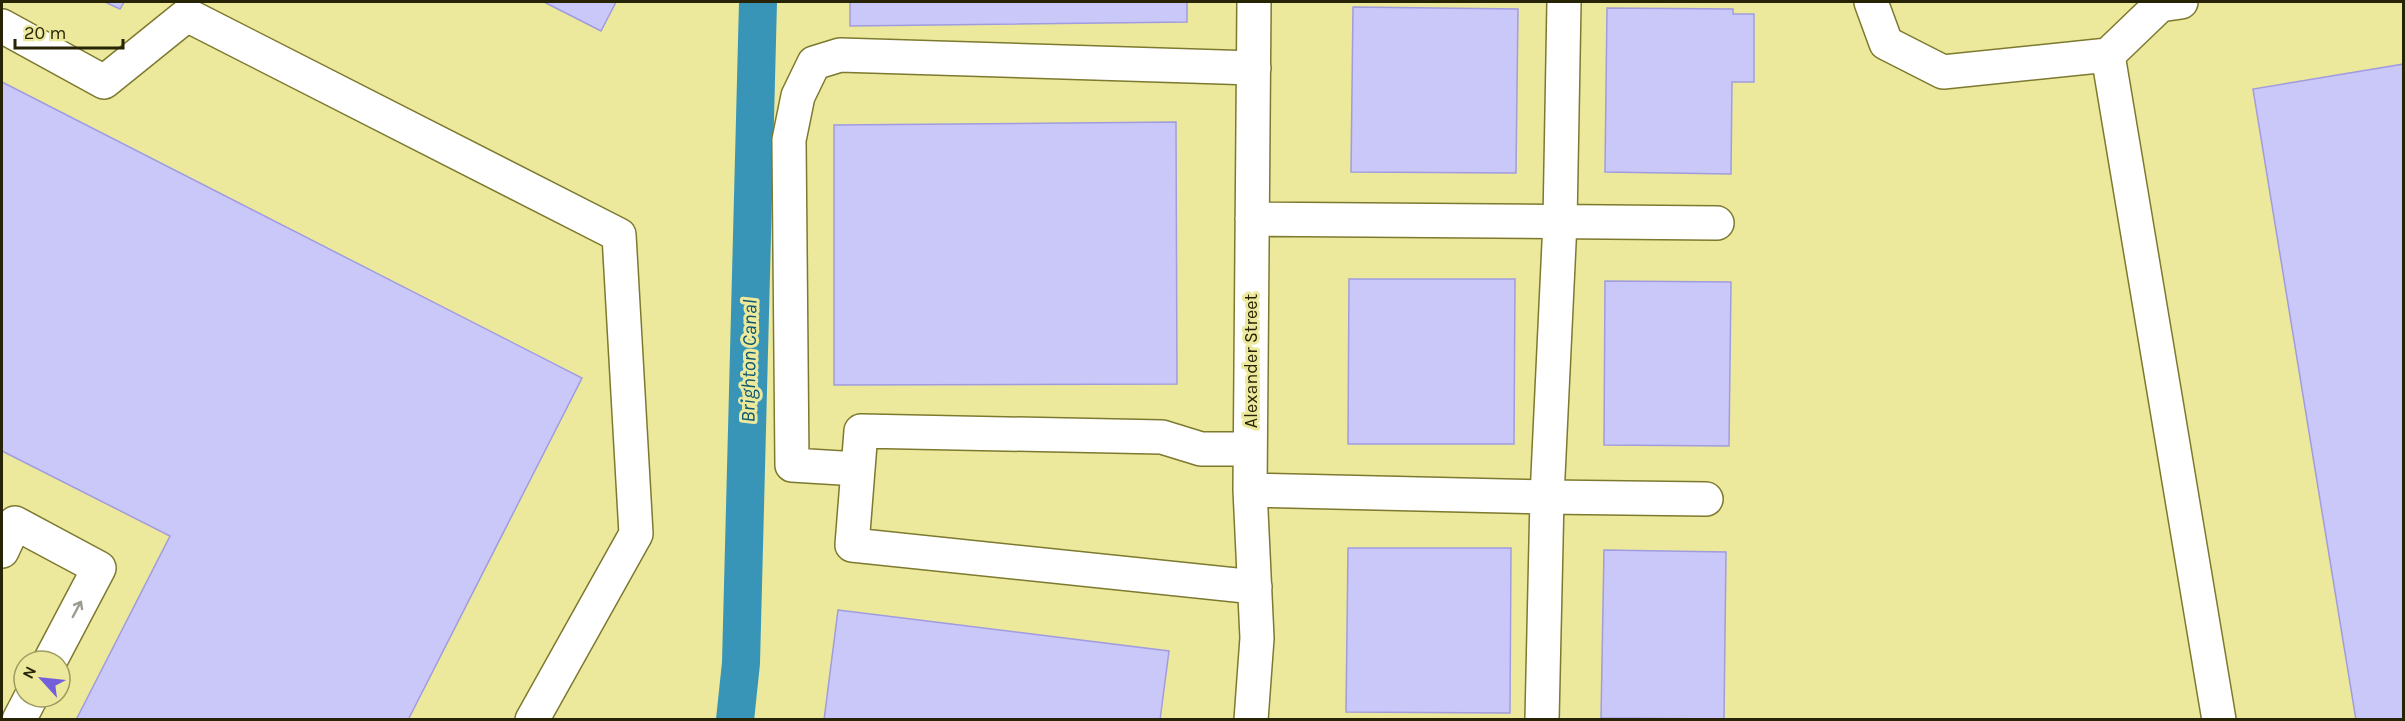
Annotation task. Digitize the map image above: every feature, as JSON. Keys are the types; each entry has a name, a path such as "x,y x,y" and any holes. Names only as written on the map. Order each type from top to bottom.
{"street":[{"name":"Alexander Street","path":"1251,720 1257,638 1250,490 1254,2"},
{"path":"1542,720 1548,498 1560,222 1564,2"},
{"path":"1871,2 1886,43 1942,72 2108,55 2160,5 2181,2"},
{"path":"2,26 104,82 186,15 619,236 636,534 532,720"},
{"path":"858,469 792,465 789,140 798,96 814,63 840,55 1254,68"},
{"path":"2108,55 2219,720"},
{"path":"1252,219 1717,223"},
{"path":"1250,449 1201,449 1162,437 861,431 852,545 1256,587"},
{"path":"1250,490 1548,498 1706,499"},
{"path":"2,551 15,524 99,568 56,649"}],"building":[{"path":"105,2 124,2 120,9"},
{"path":"544,2 616,2 601,31"},
{"path":"850,2 1187,2 1187,22 850,26"},
{"path":"1353,7 1518,9 1516,173 1351,172"},
{"path":"1607,8 1733,9 1733,14 1754,14 1754,82 1732,82 1731,174 1605,172"},
{"path":"2404,64 2404,720 2356,720 2253,89"},
{"path":"2,82 582,378 408,720 76,720 170,536 2,451"},
{"path":"1176,122 1177,384 834,385 834,125"},
{"path":"1349,279 1515,279 1514,444 1348,444"},
{"path":"1605,281 1731,282 1729,446 1604,445"},
{"path":"1348,548 1511,548 1510,713 1346,712"},
{"path":"1604,550 1726,552 1724,719 1601,718"},
{"path":"838,610 1169,651 1160,720 824,720"}],"waterway":[{"name":"Brighton Canal","path":"735,720 741,663 758,2"}]}
